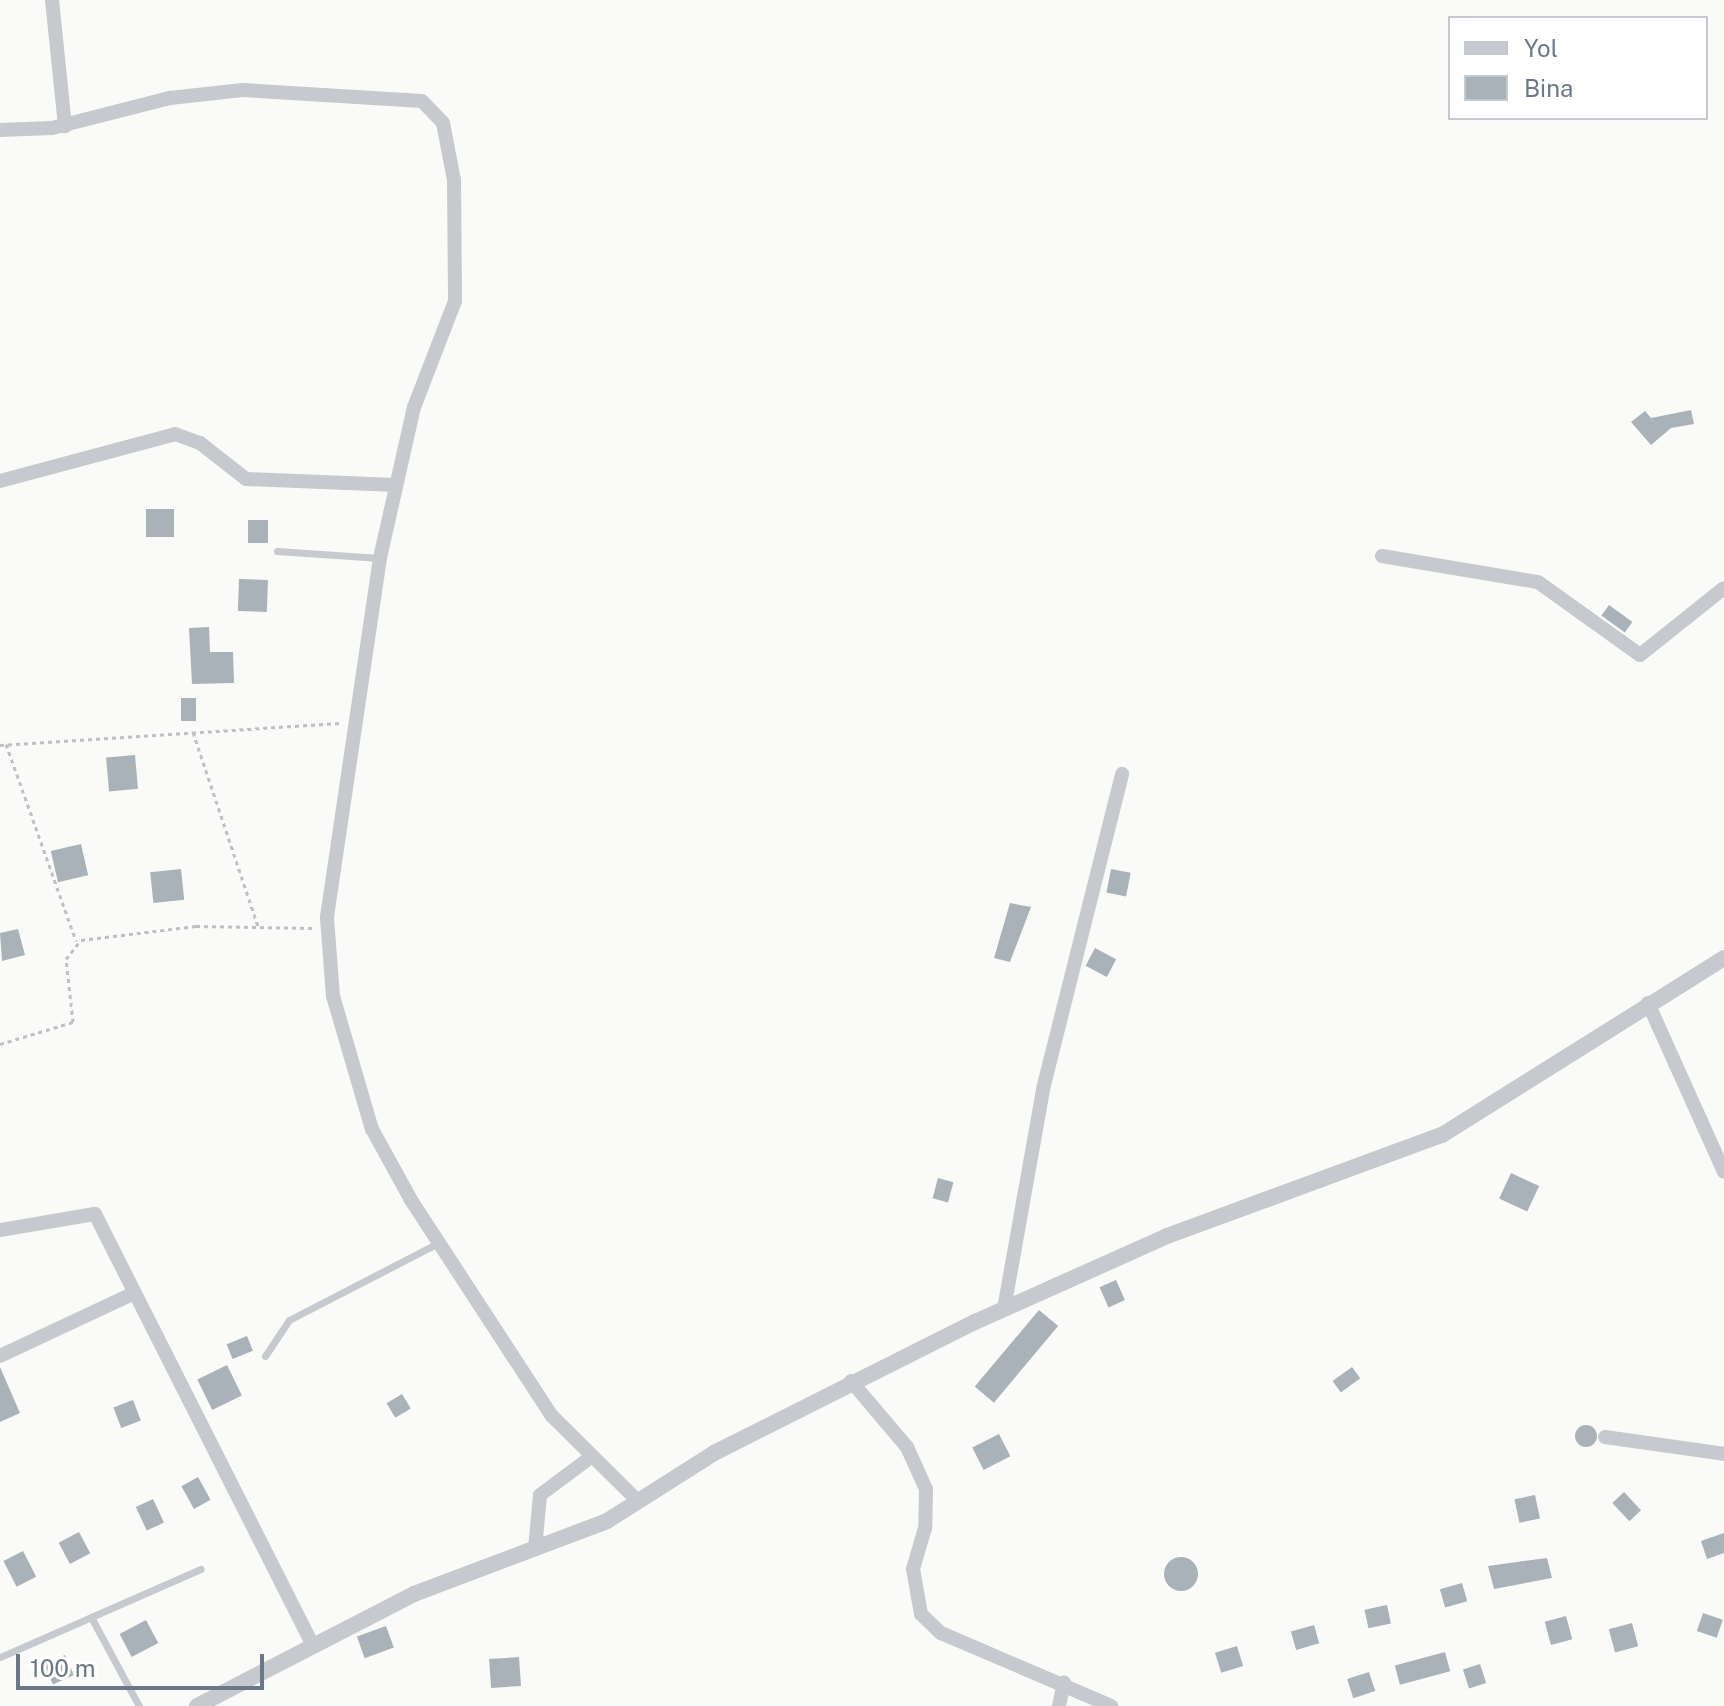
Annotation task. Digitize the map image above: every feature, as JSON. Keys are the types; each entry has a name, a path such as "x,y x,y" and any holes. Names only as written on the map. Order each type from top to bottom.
{"street":[{"path":"52,0 65,126"},
{"path":"0,130 65,126 170,98 243,90 431,105 454,180 455,301 428,361 380,558 328,929 338,1027 372,1129 510,1359 591,1457 638,1501"},
{"path":"0,481 175,434 200,443 246,479 396,485"},
{"path":"1382,556 1538,582 1640,655 1724,588"},
{"path":"1004,1309 1043,1089 1122,774"},
{"path":"197,1706 311,1642 535,1549 638,1501 851,1381 1004,1309 1167,1236 1409,1151 1472,1120 1648,1003 1724,958"},
{"path":"1648,1003 1724,1172"},
{"path":"0,1230 95,1214 130,1295 193,1402 311,1642"},
{"path":"0,1356 130,1295"},
{"path":"851,1381 907,1447 926,1489 925,1528 913,1569 921,1614 941,1633 1064,1683 1111,1706"},
{"path":"1605,1437 1724,1454"},
{"path":"535,1549 540,1495 591,1457"},
{"path":"1059,1706 1064,1683"}],"lane":[{"path":"277,551 380,558"},
{"path":"265,1356 289,1320 438,1243"},
{"path":"0,1657 200,1569"},
{"path":"91,1617 139,1706"}],"path":[{"path":"0,745 356,722"},
{"path":"193,732 258,926"},
{"path":"6,744 77,942"},
{"path":"0,1044 73,1022 66,959 77,942 141,929 258,926 328,929"}],"building":[{"path":"1691,410 1694,424 1671,428 1651,445 1631,422 1645,411 1651,418"},
{"path":"146,509 174,509 174,537 146,537"},
{"path":"248,520 268,520 268,543 248,543"},
{"path":"239,579 268,580 267,612 238,611"},
{"path":"1609,605 1632,622 1625,633 1601,616"},
{"path":"209,627 210,652 233,652 234,683 192,684 189,628"},
{"path":"181,698 196,698 196,721 181,721"},
{"path":"135,755 138,789 109,791 106,758"},
{"path":"81,844 88,875 58,882 51,851"},
{"path":"181,869 184,900 153,903 150,872"},
{"path":"1111,869 1131,873 1126,896 1106,893"},
{"path":"1010,903 1031,907 1010,962 994,958"},
{"path":"18,929 25,955 2,961 0,933"},
{"path":"1095,948 1116,959 1107,977 1086,966"},
{"path":"1511,1173 1539,1186 1527,1211 1499,1198"},
{"path":"938,1178 953,1182 948,1202 933,1198"},
{"path":"1116,1280 1125,1300 1109,1307 1100,1287"},
{"path":"1039,1310 1058,1326 994,1403 975,1387"},
{"path":"247,1336 253,1351 233,1359 227,1344"},
{"path":"227,1365 242,1396 212,1410 197,1379"},
{"path":"0,1367 20,1413 0,1422"},
{"path":"1352,1367 1360,1378 1341,1392 1333,1381"},
{"path":"402,1394 411,1409 395,1418 387,1403"},
{"path":"133,1400 141,1421 121,1428 113,1408"},
{"path":"1586,1425 1594,1428 1597,1436 1594,1444 1586,1447 1578,1444 1575,1436 1578,1428"},
{"path":"999,1434 1010,1456 984,1470 972,1448"},
{"path":"198,1477 211,1500 194,1509 181,1486"},
{"path":"1624,1492 1641,1510 1629,1521 1612,1503"},
{"path":"1535,1495 1540,1518 1519,1523 1514,1499"},
{"path":"153,1499 164,1523 147,1531 136,1507"},
{"path":"79,1532 90,1553 70,1564 59,1543"},
{"path":"1724,1533 1724,1553 1707,1559 1701,1541"},
{"path":"23,1551 36,1577 17,1587 3,1561"},
{"path":"1181,1557 1193,1562 1198,1574 1193,1586 1181,1591 1169,1586 1164,1574 1169,1562"},
{"path":"1547,1558 1552,1578 1494,1589 1488,1566"},
{"path":"1462,1583 1467,1601 1445,1608 1440,1589"},
{"path":"1387,1605 1391,1624 1368,1628 1365,1610"},
{"path":"1703,1613 1723,1620 1717,1638 1697,1631"},
{"path":"1566,1616 1572,1639 1551,1645 1545,1622"},
{"path":"146,1620 158,1643 132,1657 120,1634"},
{"path":"1632,1623 1638,1646 1615,1652 1609,1629"},
{"path":"1314,1625 1319,1643 1296,1650 1291,1632"},
{"path":"386,1626 394,1648 365,1658 357,1637"},
{"path":"1237,1646 1243,1666 1221,1673 1215,1653"},
{"path":"1445,1652 1450,1671 1400,1685 1395,1665"},
{"path":"65,1655 74,1675 53,1684 44,1664"},
{"path":"519,1657 521,1686 491,1688 489,1659"},
{"path":"1480,1664 1486,1683 1469,1689 1463,1670"},
{"path":"1369,1672 1375,1691 1353,1698 1347,1679"}]}
